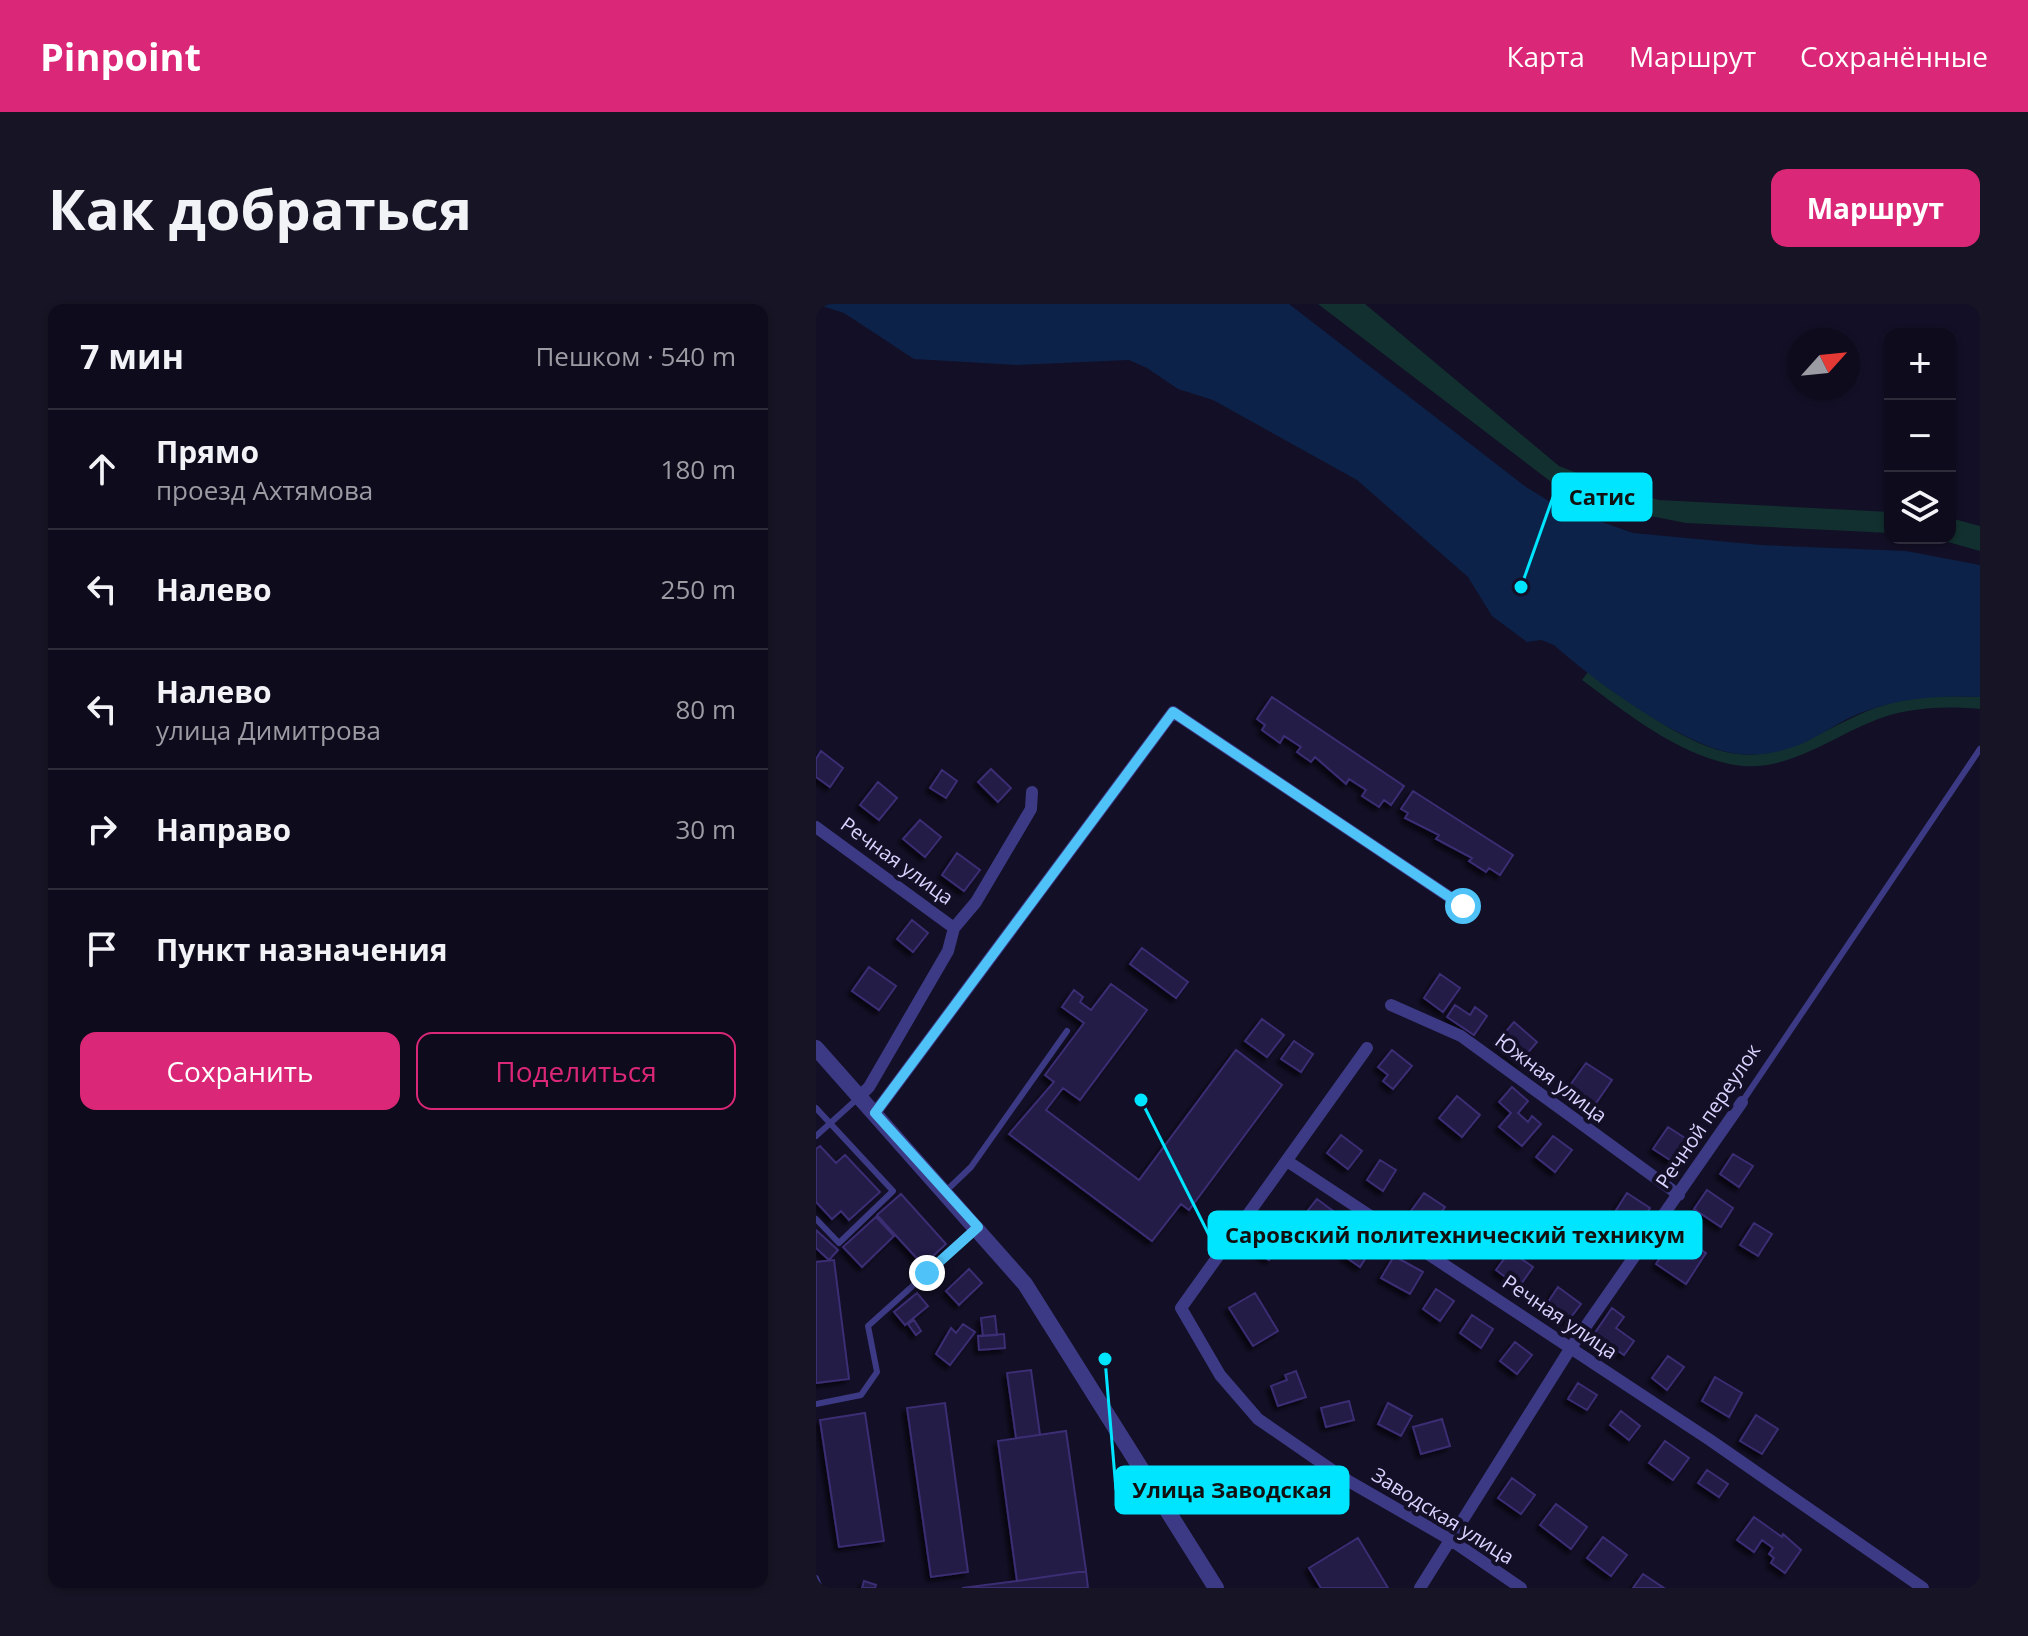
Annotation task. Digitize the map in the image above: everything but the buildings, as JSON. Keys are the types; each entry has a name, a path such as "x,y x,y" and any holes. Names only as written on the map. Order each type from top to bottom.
{"street":[{"path":"875,1113 1173,712 1463,906"},
{"path":"860,1096 910,1021 948,951 954,928 976,902 1031,809 1032,792"},
{"name":"Речная улица","path":"816,827 954,928"},
{"name":"Южная улица","path":"1391,1005 1461,1036 1679,1195"},
{"path":"816,1048 978,1227 1038,1304 1216,1588"},
{"path":"1287,1161 1367,1048"},
{"name":"Речной переулок","path":"1420,1588 1570,1349 1742,1102"},
{"name":"Речная улица","path":"1287,1161 1710,1440 1923,1588"},
{"name":"Заводская улица","path":"1287,1161 1181,1308 1220,1375 1258,1419 1345,1479 1451,1540 1521,1588"}],"lane":[{"name":"Речной переулок","path":"1742,1102 1980,749"},
{"path":"946,1191 971,1167 1067,1031"},
{"path":"816,1136 860,1096"},
{"path":"816,1108 893,1191 839,1243 816,1219"},
{"path":"816,1404 861,1395 877,1372 868,1326 978,1227"},
{"path":"816,1578 820,1588"}],"green space":[{"path":"1318,304 1365,304 1559,466 1612,487 1659,500 1884,512 1884,533 1686,523 1610,508 1550,481"},
{"path":"1956,520 1980,526 1980,551 1955,544"},
{"path":"1588,672 1654,718 1691,739 1708,747 1748,755 1790,747 1868,711 1899,701 1980,697 1980,709 1907,711 1866,724 1774,764 1735,765 1694,752 1654,732 1582,680"}],"water":[{"path":"816,304 1289,304 1526,487 1557,506 1633,533 1761,545 1906,551 1980,565 1980,697 1930,697 1897,702 1865,711 1805,742 1782,750 1748,755 1723,751 1681,734 1634,706 1554,645 1541,640 1527,642 1492,616 1468,577 1357,480 1213,400 1178,389 1129,360 1017,365 914,359 844,313"}],"place":[{"name":"Сатис","path":"1521,587"},
{"name":"Саровский политехнический техникум","path":"1141,1100"},
{"name":"Улица Заводская","path":"1105,1359"}],"route":[{"path":"927,1273 978,1227 875,1113 1173,712 1463,906"}]}
